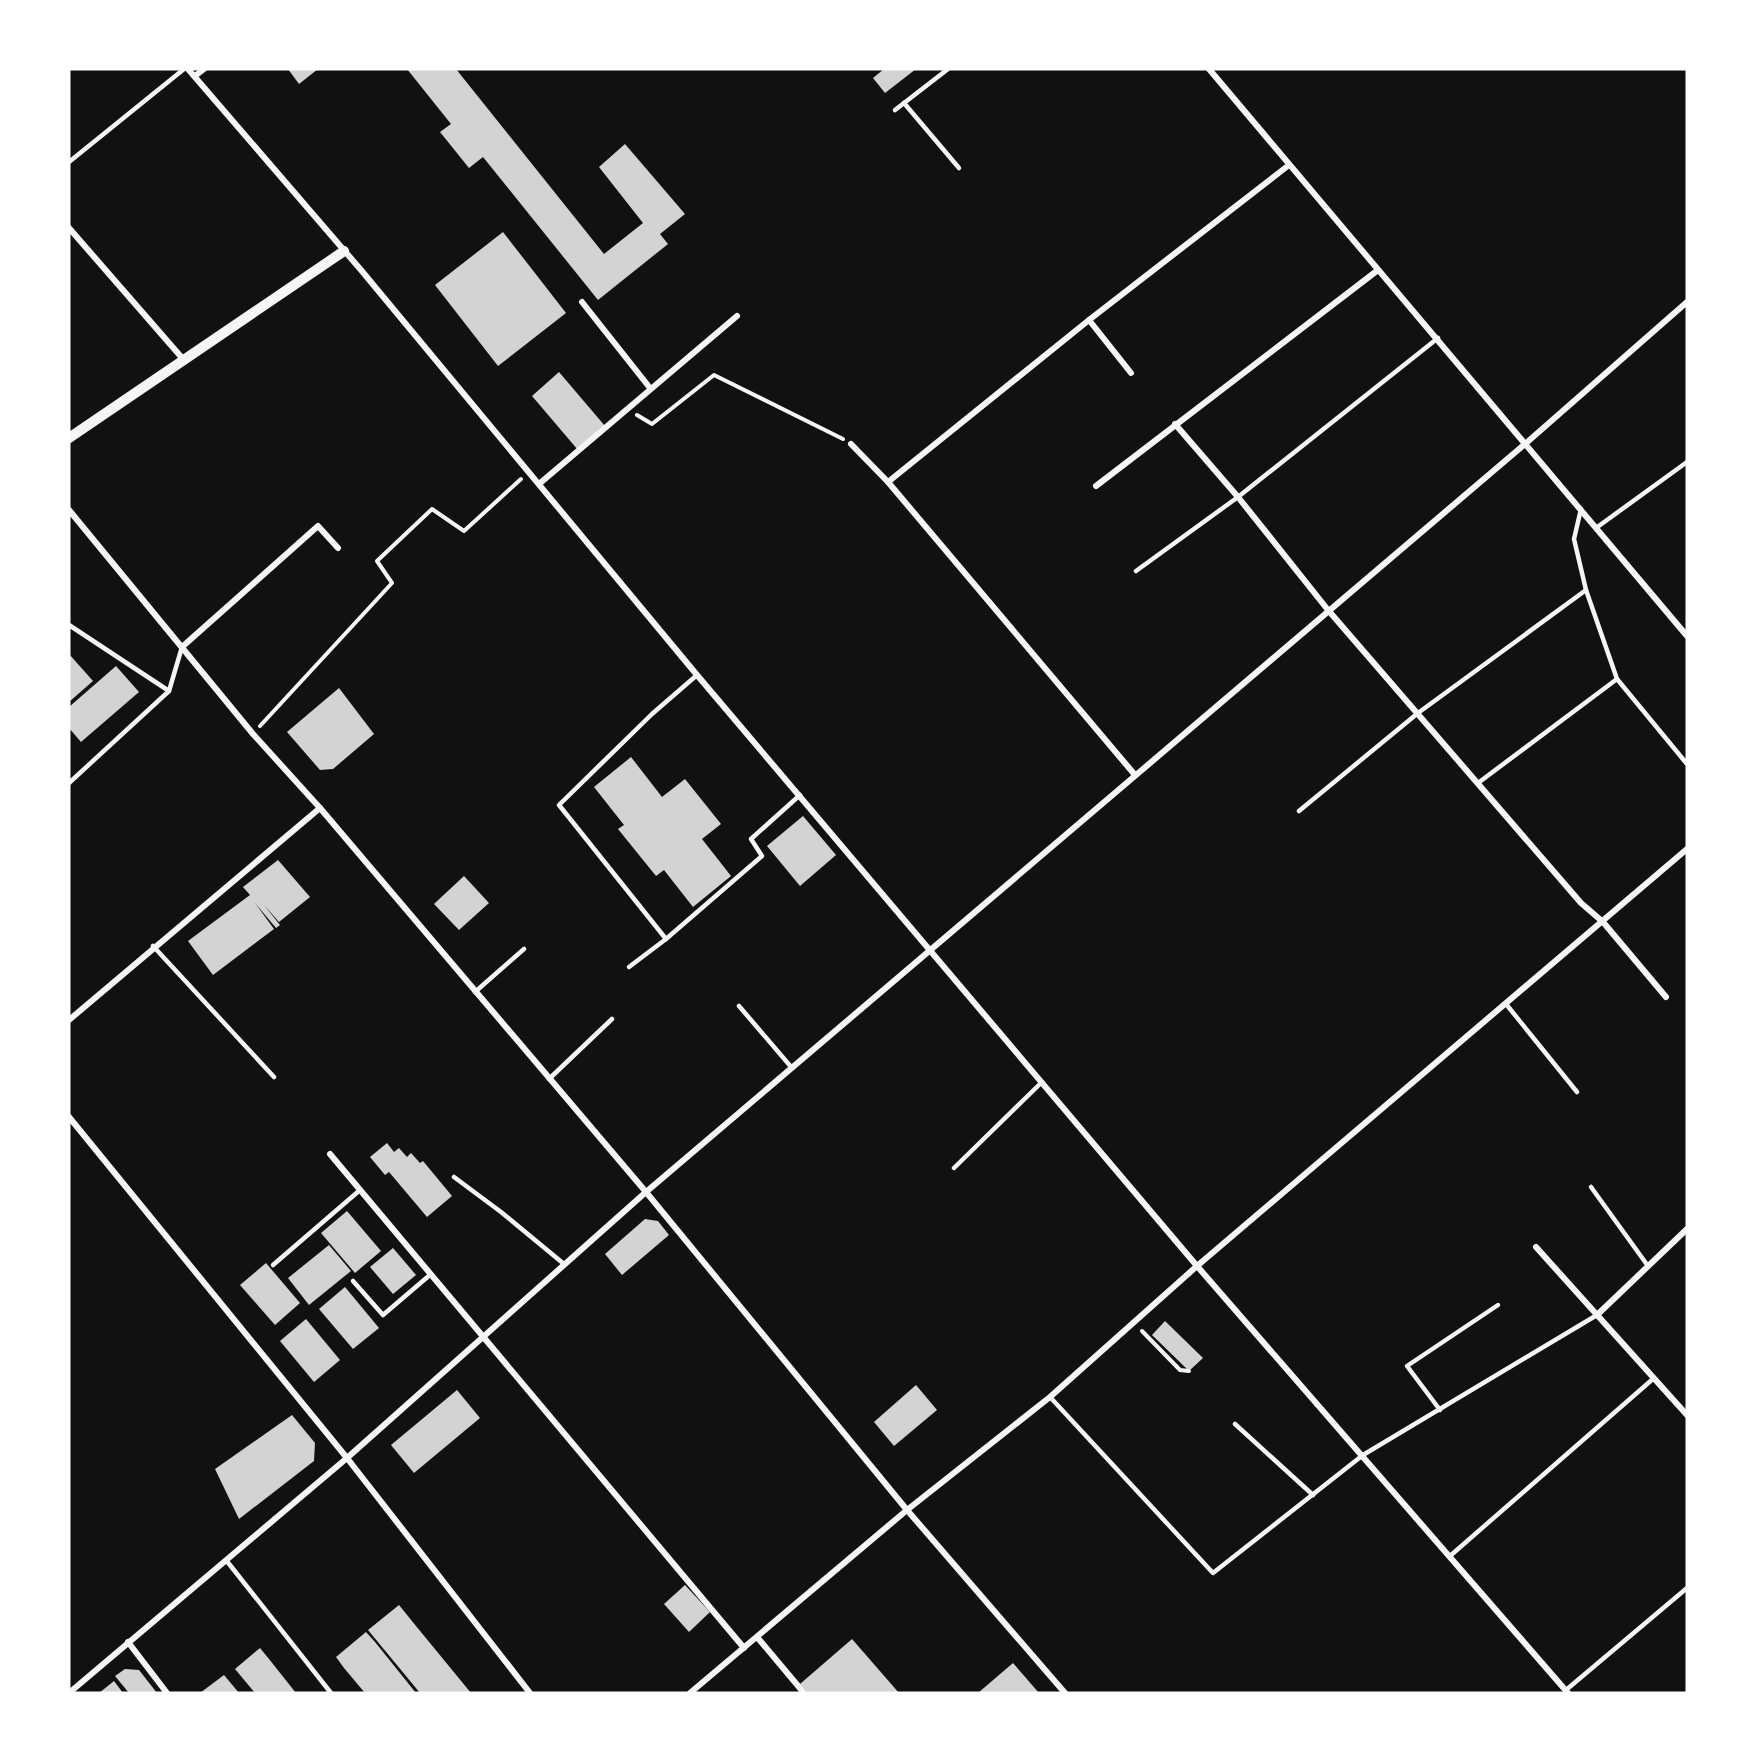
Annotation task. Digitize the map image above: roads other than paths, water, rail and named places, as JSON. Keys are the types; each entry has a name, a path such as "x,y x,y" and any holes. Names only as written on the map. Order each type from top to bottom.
{"street":[{"path":"186,69 195,76 344,251 697,675 932,949 1197,1266 1567,1692"},
{"path":"195,76 204,69"},
{"path":"1209,69 1687,636"},
{"path":"888,482 1089,320 1289,165"},
{"path":"69,228 183,359"},
{"path":"69,438 344,251"},
{"path":"1096,486 1378,270"},
{"path":"582,302 650,388"},
{"path":"69,1693 347,1458 646,1192 1525,444 1687,302"},
{"path":"539,483 737,316"},
{"path":"1089,320 1131,374"},
{"path":"1175,424 1238,497 1328,610 1581,903 1603,922 1666,997"},
{"path":"851,444 888,482 1135,776"},
{"path":"69,510 253,734 320,808 646,1192 907,1510 1065,1693"},
{"path":"182,647 318,526 338,548"},
{"path":"69,1020 153,946 320,808"},
{"path":"690,1693 907,1510 1050,1396 1197,1266 1687,849"},
{"path":"69,1118 347,1458 530,1693"},
{"path":"330,1154 744,1648"},
{"path":"1597,1315 1687,1229"},
{"path":"1536,1247 1654,1378 1686,1410"},
{"path":"757,1637 804,1693"},
{"path":"128,1642 167,1693"}],"lane":[{"path":"69,162 186,69"},
{"path":"895,110 948,69"},
{"path":"904,103 959,168"},
{"path":"1136,571 1238,497 1438,338"},
{"path":"1596,528 1687,462"},
{"path":"1581,509 1574,539 1586,590 1617,680 1687,764"},
{"path":"1299,811 1418,713 1586,590"},
{"path":"69,625 169,691"},
{"path":"69,783 169,691 182,647"},
{"path":"666,939 559,805 652,714 697,675"},
{"path":"1478,783 1617,680"},
{"path":"628,967 666,939 762,856 751,839 800,795"},
{"path":"153,946 274,1077"},
{"path":"475,992 524,949"},
{"path":"1506,1004 1577,1092"},
{"path":"739,1006 792,1068"},
{"path":"549,1079 612,1019"},
{"path":"954,1168 1042,1082"},
{"path":"454,1177 564,1264"},
{"path":"1591,1188 1648,1266"},
{"path":"273,1265 360,1190"},
{"path":"353,1281 383,1316 430,1274"},
{"path":"1440,1410 1407,1366 1498,1305"},
{"path":"1050,1396 1213,1574 1363,1455 1597,1315"},
{"path":"1450,1556 1654,1378"},
{"path":"1235,1424 1313,1495"},
{"path":"226,1560 331,1693"},
{"path":"1567,1692 1687,1588"}]}
